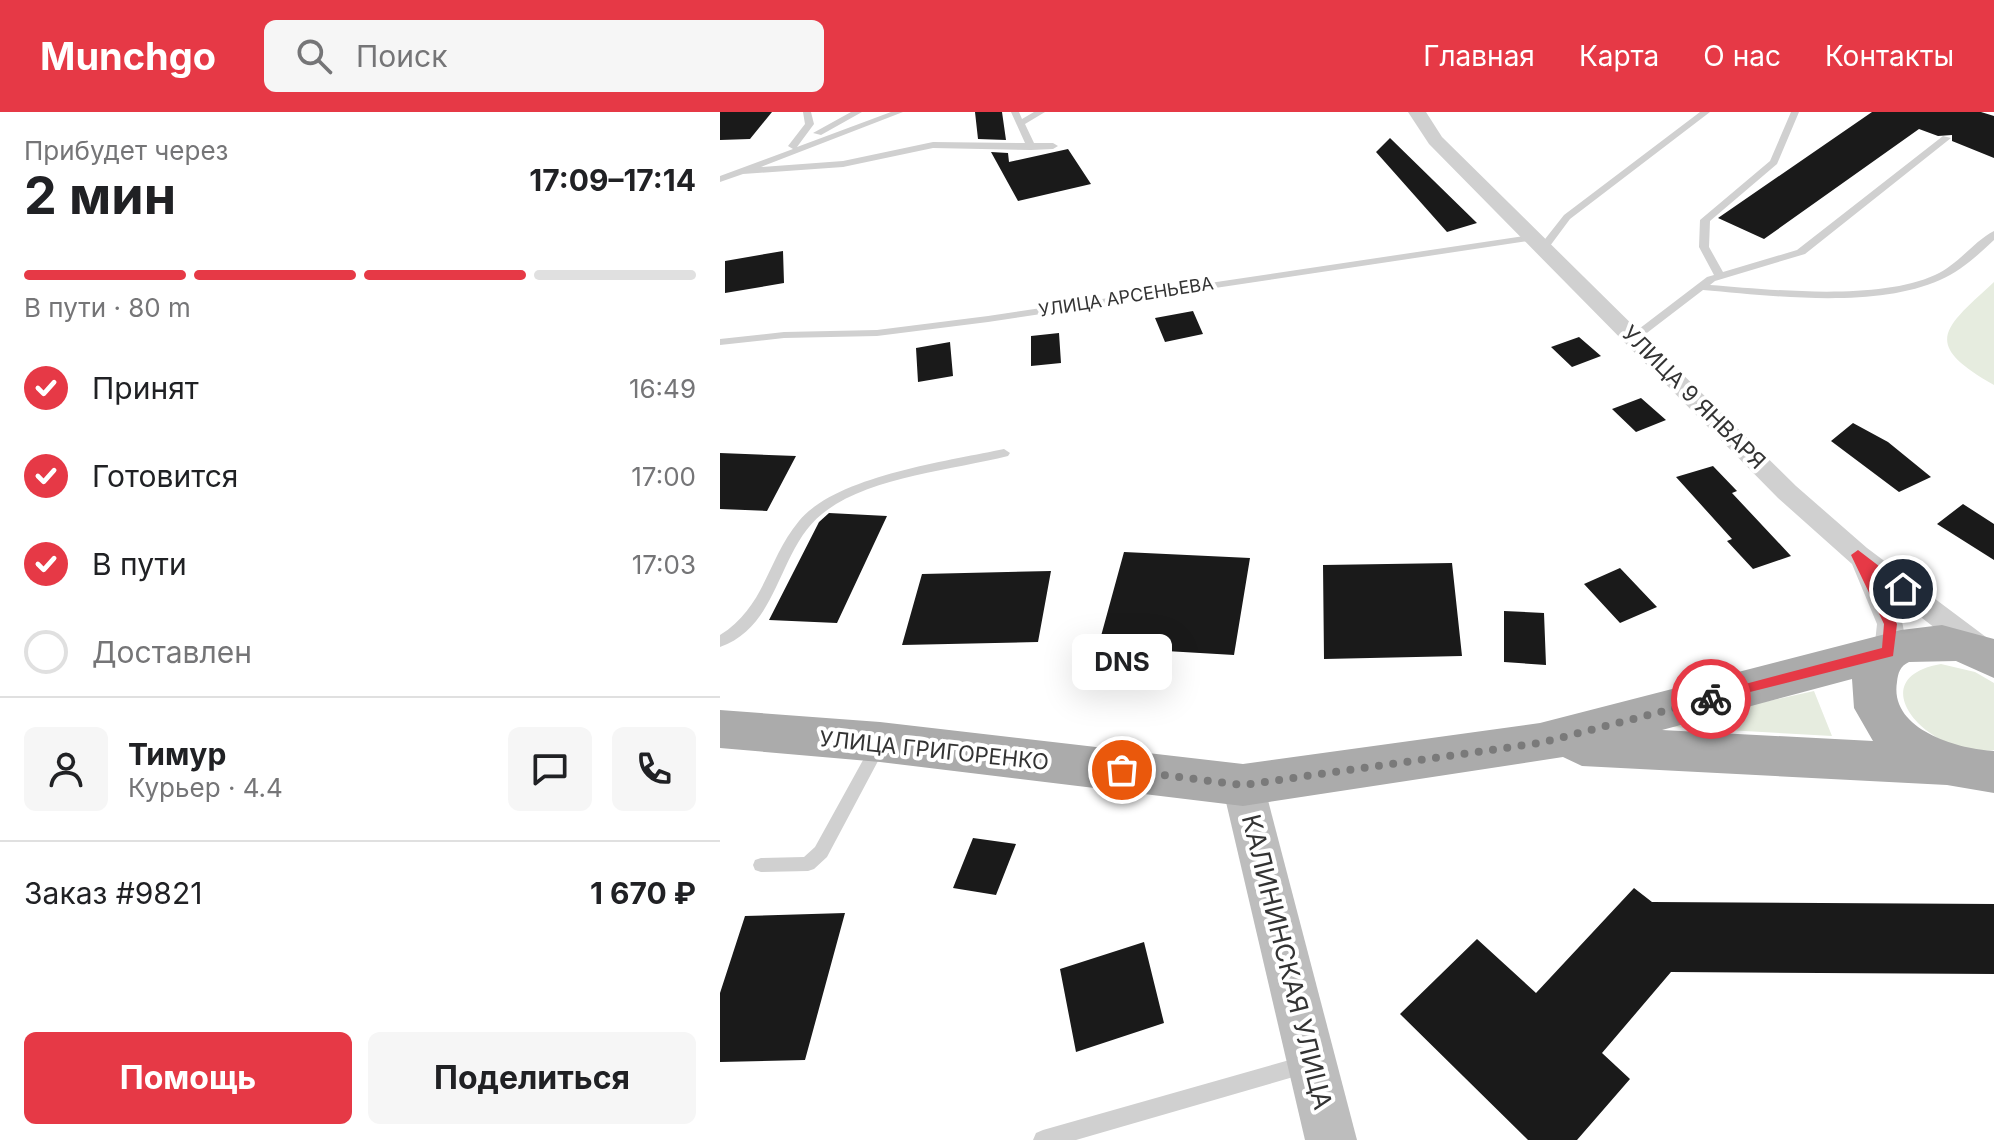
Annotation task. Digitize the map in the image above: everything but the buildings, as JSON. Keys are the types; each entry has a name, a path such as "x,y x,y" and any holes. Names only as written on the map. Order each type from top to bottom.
{"main road":[{"path":"1540,743 1888,652 1907,644 1930,640 1957,644 1994,659"},
{"path":"1888,652 1876,666 1871,683 1875,703 1886,724 1905,743 1980,769"},
{"name":"УЛИЦА ГРИГОРЕНКО","path":"720,729 880,742 1243,785 1540,743"},
{"path":"1540,743 1980,769"},
{"name":"КАЛИНИНСКАЯ УЛИЦА","path":"1243,785 1331,1140"}],"street":[{"name":"УЛИЦА 9 ЯНВАРЯ","path":"1417,112 1435,140 1787,492 1858,555 1994,659"},
{"path":"1858,555 1891,624 1888,652"}],"lane":[{"path":"807,112 810,124"},
{"path":"793,146 810,124 842,112"},
{"path":"743,171 858,112"},
{"path":"720,179 899,112"},
{"path":"1015,112 1031,147"},
{"path":"1019,124 1041,112"},
{"path":"1537,243 1706,112"},
{"path":"1720,276 1704,247 1705,220 1774,162 1795,112"},
{"path":"1635,337 1720,276 1801,252 1946,138"},
{"path":"743,171 843,164 933,145 1053,146"},
{"path":"1701,287 1871,292 1932,280 1973,255 1994,234"},
{"name":"УЛИЦА АРСЕНЬЕВА","path":"720,342 784,335 877,333 1537,243"},
{"path":"720,642 748,625 804,521 830,502 874,484 1004,453"},
{"path":"761,865 808,864 821,852 880,742"},
{"path":"1043,1140 1311,1063"}],"shaded area":[{"path":"1994,282 1994,385 1956,358 1948,347 1948,336 1952,324 1962,312"},
{"path":"1941,664 1975,672 1994,683 1994,750 1970,750 1948,743 1928,731 1912,716 1904,700 1905,685 1916,672"},
{"path":"1814,691 1832,736 1655,726"}],"way so far":[{"path":"1122,770 1243,785 1540,743 1711,699"}],"place":[{"name":"DNS","path":"1122,770"}],"route":[{"path":"1711,699 1888,652 1892,638 1891,624 1880,595 1858,555 1903,589"}]}
